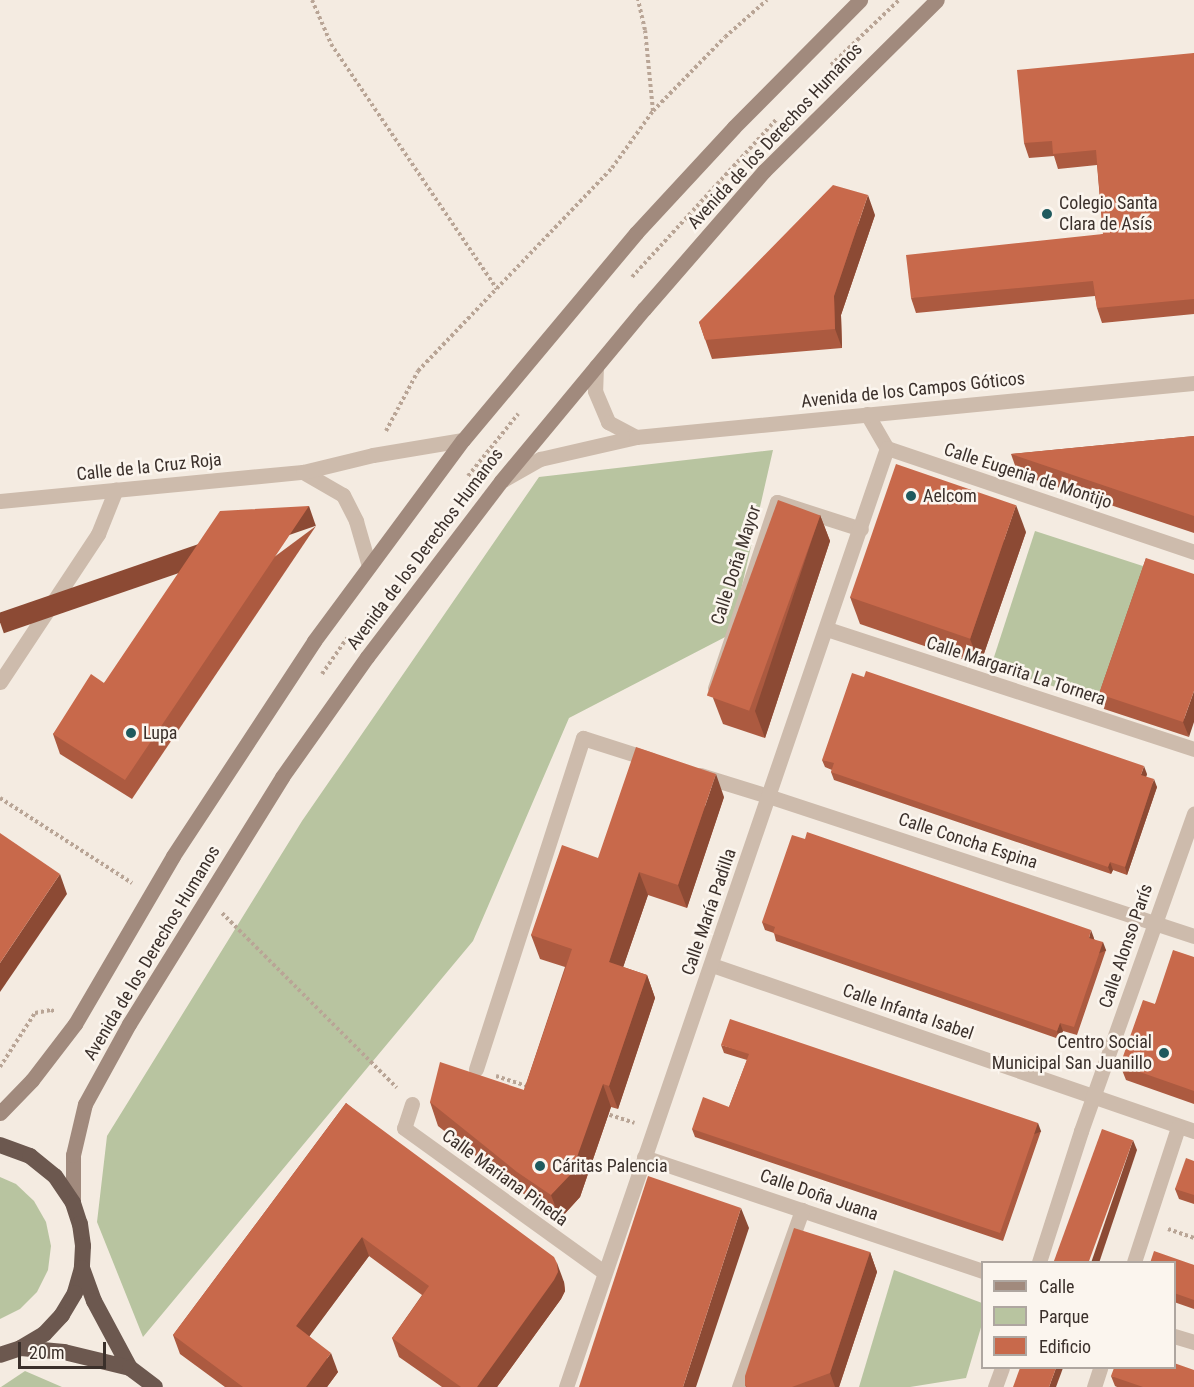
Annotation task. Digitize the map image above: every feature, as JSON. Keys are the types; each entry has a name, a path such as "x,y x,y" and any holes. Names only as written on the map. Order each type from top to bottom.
{"highway":[{"path":"0,1145 30,1156 55,1176 73,1203 81,1224 82,1268 75,1293 62,1316 44,1334 21,1348 0,1355"},
{"path":"82,1268 93,1301 129,1368"},
{"path":"21,1348 64,1352 129,1368 155,1387"}],"main road":[{"name":"Avenida de los Derechos Humanos","path":"0,1113 32,1080 75,1024 172,856 314,641 463,440 636,233 734,127 860,0"},
{"name":"Avenida de los Derechos Humanos","path":"73,1203 73,1155 85,1104 129,1024 288,768 367,657 501,481 596,366 764,171 937,0"}],"street":[{"path":"596,366 595,391 604,414 614,426 636,437"},
{"name":"Avenida de los Campos Góticos","path":"501,481 540,459 636,437 1194,383"},
{"path":"867,414 887,448"},
{"name":"Calle de la Cruz Roja","path":"0,501 303,471 373,455 463,440"},
{"name":"Calle María Padilla","path":"566,1387 887,448"},
{"name":"Calle Eugenia de Montijo","path":"887,448 1194,552"},
{"path":"303,471 343,495 356,520 369,566"},
{"path":"0,682 98,534 117,489"},
{"name":"Calle Doña Mayor","path":"715,688 777,502 861,529"},
{"name":"Calle Margarita La Tornera","path":"827,629 1194,749"},
{"path":"476,1069 583,738 669,765"},
{"name":"Calle Concha Espina","path":"691,772 1194,936"},
{"name":"Calle Alonso París","path":"1040,1261 1081,1131 1194,814"},
{"name":"Calle Infanta Isabel","path":"712,965 1194,1131"},
{"name":"Calle Mariana Pineda","path":"412,1104 404,1128 604,1272"},
{"path":"1135,1261 1178,1126"},
{"name":"Calle Doña Juana","path":"644,1157 981,1271"},
{"path":"739,1387 802,1210"},
{"path":"1176,1337 1194,1342"},
{"path":"995,1387 1002,1369"},
{"path":"1094,1387 1100,1369"}],"path":[{"path":"312,0 331,44 497,289"},
{"path":"638,0 645,30 653,111"},
{"path":"373,455 418,372 612,168 653,111 725,37 767,0"},
{"path":"0,798 150,895"},
{"path":"207,897 412,1104"},
{"path":"476,1069 532,1088"},
{"path":"598,1111 654,1130"}],"green space":[{"path":"773,450 731,634 569,718 473,941 143,1337 97,1222 107,1136 302,821 539,477"},
{"path":"1035,531 1148,568 1104,703 991,666"},
{"path":"0,1177 16,1184 34,1201 46,1222 51,1246 48,1270 37,1292 20,1309 0,1319"},
{"path":"894,1270 981,1303 981,1327 966,1378 910,1387 859,1387"},
{"path":"25,1371 62,1387 1,1387"}],"building":[{"path":"1194,53 1194,299 1097,308 1093,281 911,298 906,255 1103,234 1096,150 1053,154 1052,141 1024,143 1017,70"},
{"path":"833,185 868,195 834,296 835,329 705,340 699,322"},
{"path":"1194,436 1194,516 1011,454"},
{"path":"896,464 1016,505 970,639 850,597"},
{"path":"778,500 820,515 749,711 707,695"},
{"path":"309,506 125,780 53,734 91,674 104,683 220,511"},
{"path":"1146,558 1194,574 1194,691 1183,722 1099,694"},
{"path":"866,671 1144,766 1141,775 1154,779 1125,867 1110,862 1108,867 831,772 834,763 822,760 852,673 864,677"},
{"path":"636,747 716,774 678,885 639,872 609,962 647,975 609,1086 603,1084 571,1174 551,1195 517,1172 430,1102 440,1062 524,1090 572,949 531,935 562,845 598,858"},
{"path":"807,832 1091,930 1089,938 1103,942 1074,1027 1060,1023 1057,1031 773,933 775,927 762,922 792,835 805,839"},
{"path":"0,833 60,874 0,963"},
{"path":"1173,950 1194,957 1194,1091 1120,1065 1143,1000 1155,1004"},
{"path":"730,1019 1038,1123 1000,1233 692,1129 703,1097 729,1107 749,1054 721,1045"},
{"path":"346,1103 554,1257 557,1263 558,1272 554,1280 477,1387 461,1387 392,1338 429,1286 362,1237 296,1326 331,1353 306,1387 243,1387 173,1335"},
{"path":"1102,1129 1133,1140 1089,1261 1054,1261"},
{"path":"1186,1158 1194,1161 1194,1195 1175,1189"},
{"path":"648,1176 741,1208 683,1387 579,1387"},
{"path":"794,1228 870,1252 830,1373 792,1387 747,1387 745,1376"},
{"path":"1154,1251 1194,1265 1194,1300 1176,1294 1176,1261 1151,1261"},
{"path":"1176,1364 1194,1370 1194,1387 1143,1387 1111,1376 1114,1369 1176,1369"},
{"path":"1020,1369 1056,1369 1049,1387 1013,1387"}],"place":[{"name":"Colegio Santa Clara de Asís","path":"1047,214"},
{"name":"Aelcom","path":"911,496"},
{"name":"Lupa","path":"131,733"},
{"name":"Centro Social Municipal San Juanillo","path":"1164,1053"},
{"name":"Cáritas Palencia","path":"540,1166"}]}
